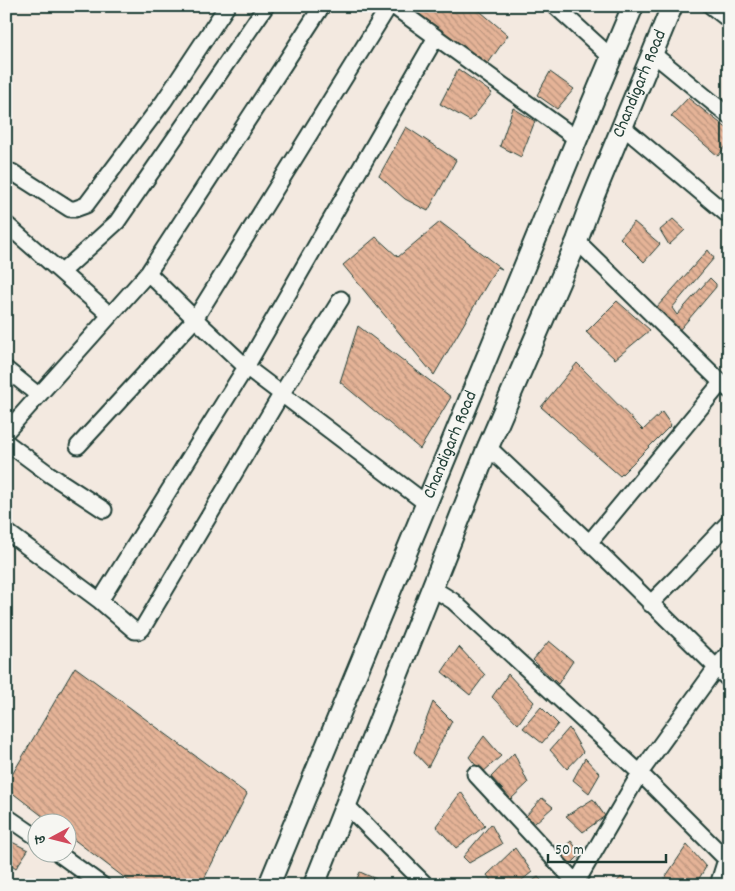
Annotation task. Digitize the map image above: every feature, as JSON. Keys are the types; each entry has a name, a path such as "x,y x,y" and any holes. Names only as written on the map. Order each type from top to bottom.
{"main road":[{"name":"Chandigarh Road","path":"269,885 633,6"},
{"name":"Chandigarh Road","path":"314,885 488,447 577,240 672,6"}],"street":[{"path":"6,171 12,172 70,209 86,205 164,101 227,6"},
{"path":"62,272 116,222 266,6"},
{"path":"6,432 148,273 322,6"},
{"path":"78,446 195,319 389,6"},
{"path":"393,6 577,139"},
{"path":"554,6 612,58"},
{"path":"711,6 729,20"},
{"path":"100,601 246,367 436,37"},
{"path":"652,53 729,116"},
{"path":"623,128 729,216"},
{"path":"6,224 110,315"},
{"path":"577,240 725,387 589,543"},
{"path":"148,273 246,367 427,504"},
{"path":"6,531 100,601 135,631 137,632 142,629 282,393 341,299"},
{"path":"6,369 38,395"},
{"path":"6,442 49,474 104,510"},
{"path":"488,447 729,680"},
{"path":"650,604 729,522"},
{"path":"432,588 453,601 640,773 728,858 718,885"},
{"path":"475,774 577,884 640,773 716,668 729,653"},
{"path":"346,804 426,885"},
{"path":"6,816 28,831"},
{"path":"73,864 102,885"}],"building":[{"path":"420,6 474,6 508,35 487,65 415,12"},
{"path":"458,69 492,93 470,121 440,104"},
{"path":"550,72 574,89 557,109 537,95"},
{"path":"688,98 729,130 729,142 718,156 671,116"},
{"path":"513,108 535,121 521,157 500,146"},
{"path":"406,127 456,160 428,211 405,199 379,176"},
{"path":"673,219 685,230 669,245 660,230"},
{"path":"440,222 502,269 497,267 434,375 343,265 376,237 398,257"},
{"path":"634,222 660,244 644,262 620,238"},
{"path":"708,250 714,258 672,308 677,315 710,278 716,284 716,287 677,333 656,308"},
{"path":"617,301 650,330 615,359 586,332"},
{"path":"358,326 451,397 420,449 340,382"},
{"path":"577,363 643,430 662,412 671,425 620,476 541,407"},
{"path":"549,641 573,661 558,684 533,660"},
{"path":"459,647 485,675 470,695 442,672"},
{"path":"75,667 247,794 201,885 134,885 78,843 78,814 40,814 6,788"},
{"path":"508,674 534,702 518,724 492,697"},
{"path":"433,702 452,721 428,767 414,752"},
{"path":"541,707 558,724 542,743 523,728"},
{"path":"569,728 583,752 567,769 550,750"},
{"path":"484,736 501,756 482,773 469,757"},
{"path":"514,753 528,783 511,799 491,777"},
{"path":"585,758 600,774 589,793 573,780"},
{"path":"461,792 485,826 456,848 436,826"},
{"path":"542,798 553,807 535,823 526,816"},
{"path":"593,799 605,816 583,832 566,816"},
{"path":"491,824 502,844 469,863 463,857"},
{"path":"6,839 28,850 16,868 6,861"},
{"path":"571,841 581,854 570,865 560,851"},
{"path":"687,845 706,867 695,885 660,885"},
{"path":"515,848 532,872 516,885 494,885 487,875"},
{"path":"360,872 376,879 374,885 354,885"},
{"path":"538,877 546,885 527,885"},
{"path":"621,877 629,885 614,885"}]}
